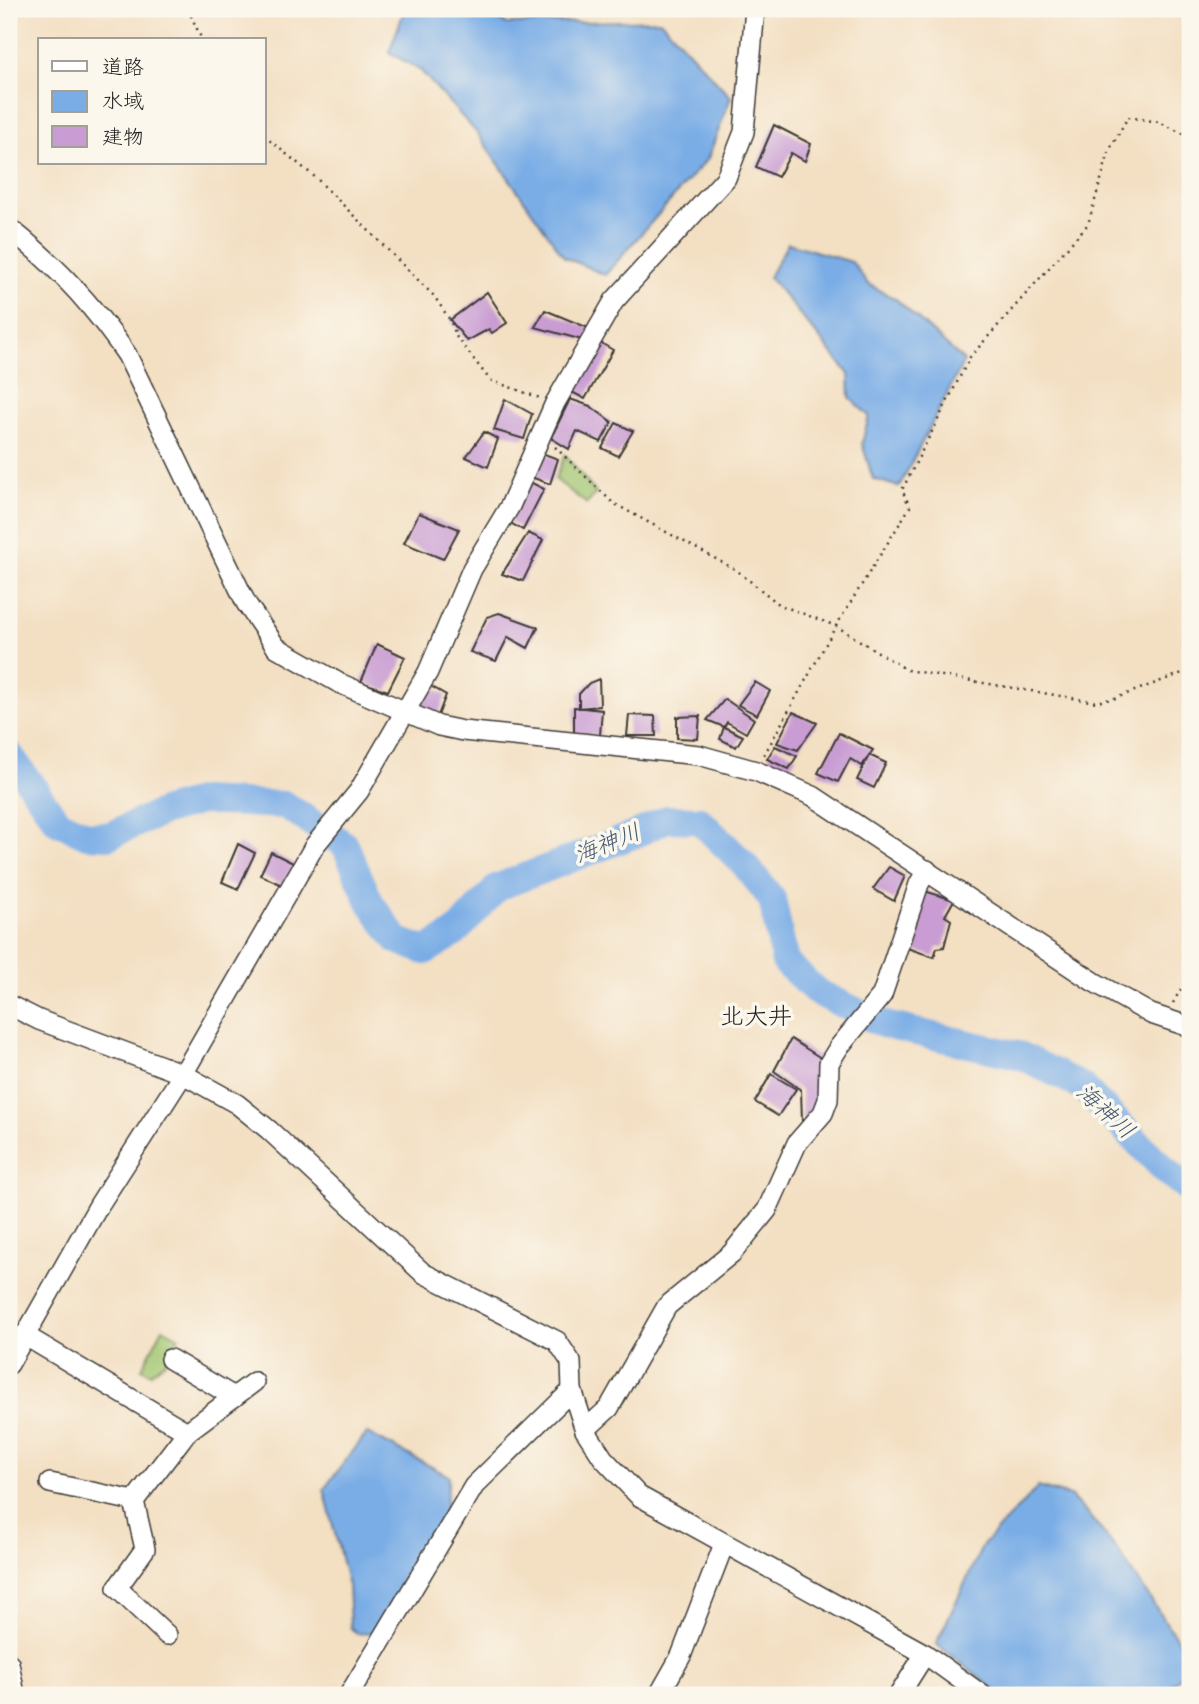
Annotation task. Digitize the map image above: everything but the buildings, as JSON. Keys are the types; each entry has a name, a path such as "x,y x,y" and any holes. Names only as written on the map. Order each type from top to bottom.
{"street":[{"path":"9,1364 99,1205 183,1074 315,845 359,791 428,672 472,569 510,506 555,403 614,301 726,178 744,132 755,9"},
{"path":"9,228 42,254 102,317 127,355 246,603 276,647 339,683 439,726 463,731 699,755 756,771 813,796 1094,982 1164,1019 1190,1027"},
{"path":"584,1430 608,1408 667,1306 732,1253 767,1210 797,1143 823,1113 828,1100 830,1063 877,1004 927,870"},
{"path":"9,1005 39,1020 183,1074 237,1104 269,1130 424,1273 557,1341 570,1362 572,1390 584,1430 603,1458 639,1496 925,1654 982,1695"},
{"path":"24,1335 187,1432"},
{"path":"170,1359 234,1397"},
{"path":"134,1501 187,1432 254,1382"},
{"path":"349,1695 474,1486 572,1390"},
{"path":"50,1483 134,1501"},
{"path":"134,1501 145,1549 117,1588 167,1635"},
{"path":"659,1695 681,1656 724,1544"},
{"path":"900,1695 925,1654"},
{"path":"9,1663 15,1695"}],"path":[{"path":"188,9 201,38"},
{"path":"756,771 836,626 910,507 902,490 970,357 1088,224 1110,149 1128,117 1159,122 1190,136"},
{"path":"266,137 315,177 433,296 450,320 457,338 490,380 555,403"},
{"path":"541,436 569,458 613,503 736,570 780,605 836,626 907,670 1096,702 1116,698 1185,672 1190,667"},
{"path":"1164,1019 1190,973"}],"green space":[{"path":"565,455 596,493 587,504 555,479"},
{"path":"163,1328 179,1337 165,1362 151,1373 142,1368"}],"water":[{"path":"405,9 473,9 507,24 660,20 731,97 708,158 605,275 564,257 477,133 421,71 389,52"},
{"path":"788,243 852,262 868,284 896,299 964,361 899,487 873,479 862,443 869,416 850,398 849,374 769,277"},
{"path":"367,1433 449,1476 445,1514 383,1625 374,1632 357,1634 350,1627 348,1586 324,1489"},
{"path":"1038,1487 1070,1496 1094,1521 1118,1551 1190,1658 1190,1666 1163,1695 1002,1695 936,1644 983,1545"}],"waterway":[{"name":"海神川","path":"9,754 57,821 87,835 108,836 165,811 201,801 285,805 345,845 370,902 397,940 425,951 455,933 498,887 636,834 667,819 699,820 745,865 772,899 785,962 817,992 885,1025 1022,1056 1083,1087 1167,1172 1190,1190"}],"district":[{"name":"北大井","path":"756,1016"}]}
